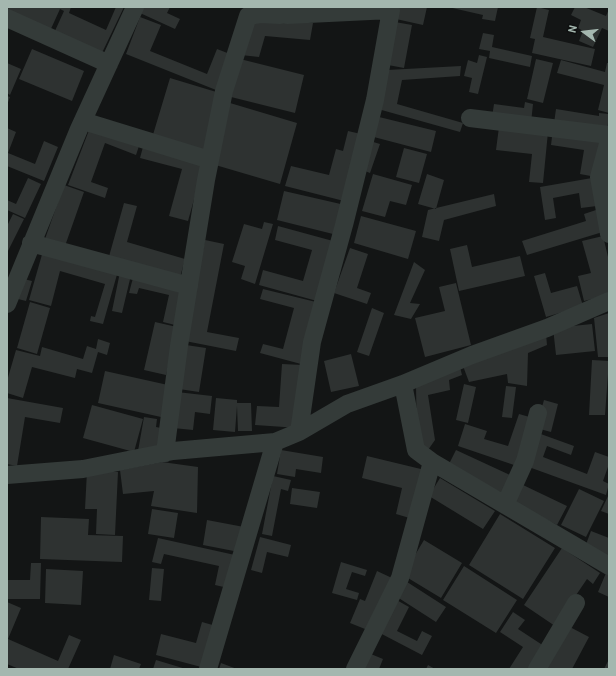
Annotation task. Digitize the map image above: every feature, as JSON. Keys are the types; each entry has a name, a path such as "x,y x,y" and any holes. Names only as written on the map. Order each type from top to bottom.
{"street":[{"path":"7,304 31,243 83,121 135,7"},
{"path":"267,7 287,15"},
{"path":"165,453 189,286 210,160 224,91 248,16 260,14 287,15 392,8 375,100 344,225 312,342 299,432"},
{"path":"7,18 109,64"},
{"path":"470,118 609,135"},
{"path":"83,121 210,160"},
{"path":"609,140 600,176 609,234"},
{"path":"31,243 189,286"},
{"path":"7,475 83,469 165,453 275,442 299,432 348,404 403,384 472,355 547,328 609,301"},
{"path":"403,384 416,450 432,462 609,566"},
{"path":"505,505 525,461 538,413"},
{"path":"208,669 275,442"},
{"path":"355,669 400,578 432,462"},
{"path":"537,669 576,603"}],"building":[{"path":"7,7 71,7 69,13 106,30 116,7 124,7 101,55 54,33 64,11 60,9 50,31 7,11"},
{"path":"143,7 170,7 167,13 180,19 175,29 140,13"},
{"path":"399,7 427,7 423,25 396,19"},
{"path":"448,7 498,7 495,21 482,19 483,15"},
{"path":"537,7 549,10 543,37 595,49 591,66 532,53 535,39 530,38"},
{"path":"575,7 584,7 606,16 609,9 609,31 602,28 593,47 579,41 583,31 578,28 581,20 571,15"},
{"path":"140,17 161,25 150,51 207,74 217,49 230,54 216,90 126,54"},
{"path":"250,21 313,23 310,40 265,36 259,57 241,55"},
{"path":"395,22 412,25 404,68 388,65"},
{"path":"483,33 494,35 492,47 532,56 530,67 489,58 490,51 479,49"},
{"path":"32,49 84,71 72,101 19,79"},
{"path":"479,55 487,57 478,94 469,92 472,78 464,76 468,60 477,63"},
{"path":"240,59 304,75 295,113 231,97"},
{"path":"536,59 553,63 543,103 527,99"},
{"path":"561,60 605,72 607,63 609,63 609,113 598,110 604,85 557,73"},
{"path":"7,63 21,69 10,95 7,93"},
{"path":"461,66 460,76 402,80 397,104 463,123 460,132 378,109 387,70"},
{"path":"170,78 223,94 205,154 152,138"},
{"path":"7,96 10,97 7,105"},
{"path":"525,102 533,104 531,123 492,117 494,104 524,108"},
{"path":"230,103 297,123 280,184 212,164"},
{"path":"556,109 599,116 599,113 609,114 607,133 554,123"},
{"path":"375,116 436,131 431,152 370,136"},
{"path":"91,125 140,143 136,155 105,143 91,182 108,188 105,198 68,185"},
{"path":"499,127 548,132 543,183 529,182 532,154 496,150"},
{"path":"7,128 16,132 8,153 35,164 44,141 58,147 44,181 7,166"},
{"path":"553,129 602,136 596,177 580,174 584,150 551,145"},
{"path":"348,131 361,134 344,201 285,186 291,166 329,175 336,149 343,151"},
{"path":"370,141 380,144 370,173 360,169"},
{"path":"144,143 205,160 188,221 169,216 182,169 140,158"},
{"path":"404,148 427,154 419,183 396,177"},
{"path":"373,174 412,185 406,205 390,201 385,217 362,211"},
{"path":"427,174 444,180 436,209 418,204"},
{"path":"28,178 41,184 25,218 7,210 7,200 16,204"},
{"path":"592,178 597,206 581,208 579,193 553,198 556,218 545,220 540,187"},
{"path":"64,185 84,192 65,246 45,239"},
{"path":"284,191 345,205 337,235 277,220"},
{"path":"494,194 496,206 444,220 439,241 422,237 428,210"},
{"path":"124,203 137,206 127,242 185,259 179,281 108,260"},
{"path":"599,209 606,231 527,255 522,241 586,221 584,214"},
{"path":"13,214 24,219 7,253 7,226"},
{"path":"361,216 416,231 408,259 354,243"},
{"path":"264,222 273,224 255,284 241,279 245,266 232,262 244,224 262,229"},
{"path":"278,226 333,241 317,301 259,285 263,270 303,281 312,250 275,240"},
{"path":"603,236 609,261 609,295 584,301 578,276 591,273 582,241"},
{"path":"205,240 224,244 207,332 239,338 236,351 185,341"},
{"path":"467,245 472,267 520,256 525,276 459,291 450,249"},
{"path":"350,248 368,254 357,288 371,293 367,304 334,293"},
{"path":"43,251 118,271 103,324 90,321 91,316 95,317 105,284 60,271 51,306 29,300"},
{"path":"414,262 425,270 410,303 420,304 411,319 394,315"},
{"path":"120,272 131,275 122,313 112,311"},
{"path":"545,273 551,293 577,286 583,306 546,317 534,276"},
{"path":"134,274 185,286 175,325 163,322 169,295 139,288 137,294 129,293"},
{"path":"20,278 32,281 26,301 14,298"},
{"path":"456,283 471,345 425,357 415,318 445,311 439,287"},
{"path":"263,289 316,302 301,364 260,353 263,344 283,349 294,308 260,299"},
{"path":"30,302 50,308 37,354 17,348"},
{"path":"372,308 384,313 369,356 357,352"},
{"path":"609,313 609,357 598,357 594,318"},
{"path":"155,322 177,327 166,375 144,370"},
{"path":"592,324 595,351 556,355 553,328"},
{"path":"546,334 547,345 528,353 527,386 508,383 507,374 469,382 463,366"},
{"path":"98,339 110,343 107,355 98,352 92,373 77,369 75,378 32,367 23,398 7,393 7,381 16,350 40,356 42,347 83,359 87,346 96,349"},
{"path":"186,345 206,348 199,392 179,389"},
{"path":"351,354 359,386 331,392 324,361"},
{"path":"592,360 609,361 605,415 589,415"},
{"path":"282,364 303,365 299,428 255,425 257,406 279,407"},
{"path":"460,367 462,375 449,380 450,390 428,395 435,440 428,450 417,439 416,387"},
{"path":"105,371 168,385 161,417 98,403"},
{"path":"464,384 476,387 468,423 456,420"},
{"path":"506,386 516,387 512,418 502,417"},
{"path":"177,392 212,396 210,414 195,412 193,430 173,428"},
{"path":"7,398 63,408 60,423 25,417 17,466 7,464"},
{"path":"216,398 237,400 237,403 251,403 252,431 238,431 237,406 235,432 213,430"},
{"path":"544,400 558,404 551,432 536,428"},
{"path":"92,405 143,419 134,452 83,438"},
{"path":"519,414 533,418 517,466 458,446 465,424 487,431 484,439 508,446"},
{"path":"144,417 157,419 156,427 161,428 164,445 138,451"},
{"path":"538,433 574,446 571,455 547,446 543,457 587,474 595,452 609,457 609,464 603,481 609,484 606,495 526,466"},
{"path":"281,450 323,457 321,473 296,469 295,477 277,474"},
{"path":"456,450 510,475 502,493 447,468"},
{"path":"367,456 425,470 413,519 396,514 402,488 362,478"},
{"path":"162,462 198,467 197,513 151,506 154,491 123,494 120,470"},
{"path":"87,471 118,472 115,535 96,534 97,509 85,509"},
{"path":"273,476 291,480 288,491 281,489 272,536 262,534"},
{"path":"440,478 495,511 483,529 429,496"},
{"path":"523,485 567,506 557,525 514,503"},
{"path":"292,488 320,492 317,508 290,504"},
{"path":"579,489 604,501 586,537 561,525"},
{"path":"609,494 609,514 601,511"},
{"path":"152,509 178,513 174,538 148,534"},
{"path":"500,514 555,548 523,599 469,565"},
{"path":"41,517 89,519 88,535 123,536 122,562 40,559"},
{"path":"207,520 244,527 239,552 203,545"},
{"path":"591,531 609,538 609,557 585,547"},
{"path":"260,537 291,545 288,557 267,552 262,573 251,570"},
{"path":"158,538 235,555 228,588 215,585 219,566 164,554 161,564 152,562"},
{"path":"424,540 462,563 441,598 403,575"},
{"path":"562,548 600,573 593,584 587,579 555,626 524,605"},
{"path":"341,562 367,570 365,576 352,572 346,589 359,593 357,600 332,593"},
{"path":"31,563 41,563 40,599 7,599 7,580 30,580"},
{"path":"464,566 517,600 496,633 443,600"},
{"path":"152,568 164,569 161,601 149,600"},
{"path":"46,569 83,571 81,605 45,603"},
{"path":"377,571 392,578 370,631 350,623 360,599 365,601"},
{"path":"606,573 609,574 609,597 598,592"},
{"path":"404,580 446,607 436,622 394,595"},
{"path":"393,598 409,607 397,631 417,641 422,631 432,636 422,655 376,631"},
{"path":"7,602 21,608 8,639 58,661 69,635 81,640 68,669 19,669 7,664"},
{"path":"513,612 525,620 518,629 544,646 528,669 509,669 523,647 500,632"},
{"path":"202,622 216,626 205,668 156,655 161,634 196,643"},
{"path":"568,626 589,637 572,669 545,669"},
{"path":"366,652 383,659 379,669 359,669"},
{"path":"114,655 141,664 139,669 110,669"},
{"path":"609,659 609,669 604,669"},
{"path":"156,660 186,669 153,669"},
{"path":"221,663 237,669 219,669"},
{"path":"428,665 435,669 426,669"}]}
